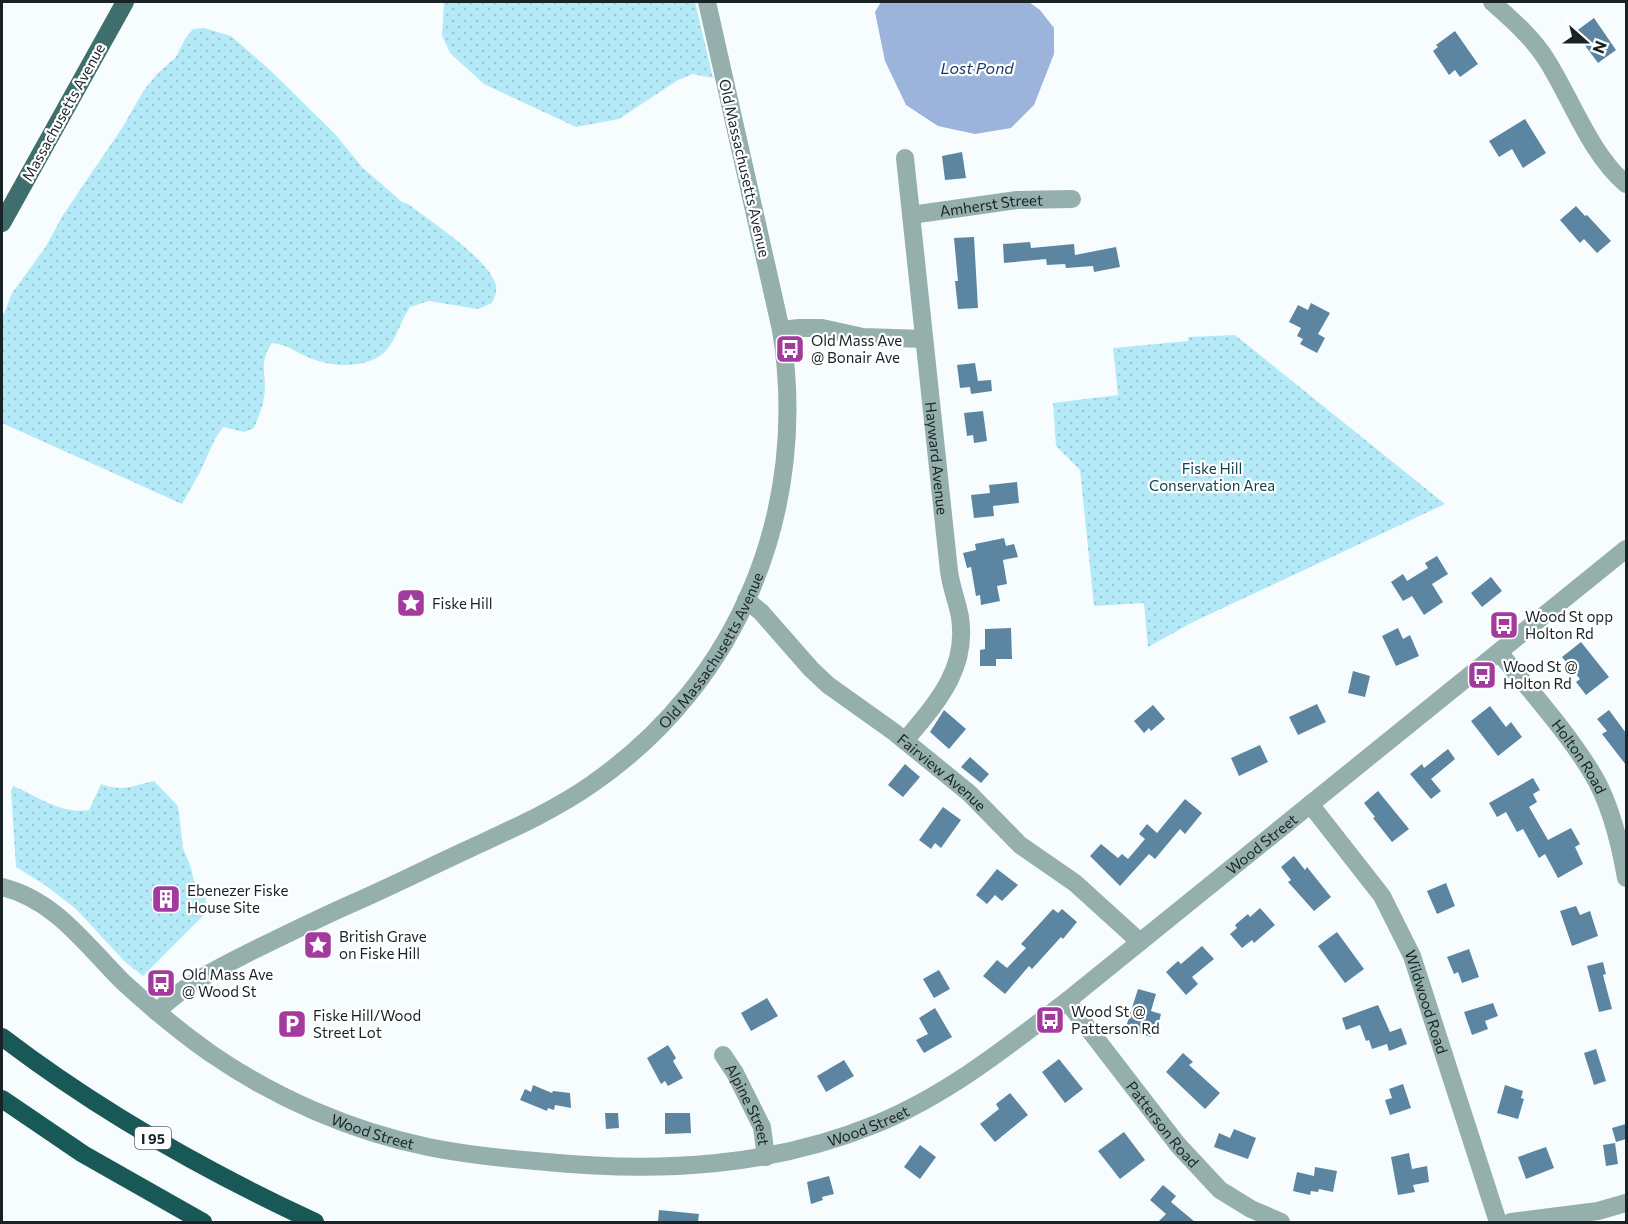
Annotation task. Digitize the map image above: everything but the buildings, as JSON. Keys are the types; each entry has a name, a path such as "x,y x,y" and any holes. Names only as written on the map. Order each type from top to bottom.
{"highway":[{"name":"I 95","path":"2,1037 78,1091 146,1134 233,1182 315,1222"},
{"path":"2,1099 92,1159 203,1222"}],"main road":[{"name":"Massachusetts Avenue","path":"2,223 125,2"}],"street":[{"name":"Old Massachusetts Avenue","path":"157,1012 179,992 209,973 342,907 512,829 589,786 628,756 677,707 714,659 747,600 768,545 783,481 787,445 788,397 781,330 707,2"},
{"path":"1492,2 1520,28 1545,57 1601,154 1626,184"},
{"name":"Hayward Avenue","path":"905,158 950,582 961,629 957,661 951,679 940,699 905,741"},
{"name":"Amherst Street","path":"911,215 1017,200 1072,199"},
{"path":"781,330 822,328 863,337 924,339"},
{"name":"Wood Street","path":"2,887 36,901 65,921 120,979 157,1012 216,1057 287,1097 356,1127 421,1146 496,1158 620,1167 697,1166 766,1157 839,1138 879,1123 953,1084 990,1059 1140,942 1626,549"},
{"name":"Fairview Avenue","path":"747,600 761,612 823,680 905,741 974,797 1020,845 1075,883 1140,942"},
{"name":"Holton Road","path":"1499,652 1570,741 1593,774 1608,806 1624,861 1626,878"},
{"name":"Wildwood Road","path":"1310,804 1382,896 1412,956 1498,1222"},
{"name":"Patterson Road","path":"1066,1001 1178,1145 1220,1190 1251,1209 1281,1222"},
{"name":"Alpine Street","path":"723,1055 735,1073 762,1127 766,1157"},
{"path":"1511,1222 1598,1211 1626,1203"}],"green space":[{"path":"444,2 695,2 713,78 693,74 678,80 619,119 576,127 484,84 450,53 442,36"},
{"path":"204,28 231,36 270,70 335,134 362,167 402,202 444,230 471,252 491,275 496,290 492,303 478,309 429,301 410,307 388,348 373,360 363,363 329,364 283,345 272,343 265,357 265,389 254,428 244,432 223,427 182,504 2,423 2,319 12,293 45,248 63,215 122,128 144,90 157,74 176,57 193,29"},
{"name":"Fiske Hill Conservation Area","path":"1235,335 1445,504 1193,622 1148,647 1144,603 1094,606 1080,470 1056,446 1053,403 1118,395 1113,348 1188,341 1188,337"},
{"path":"154,781 178,806 183,848 194,881 206,898 204,915 143,976 125,962 76,909 45,885 16,867 11,791 13,786 50,804 79,811 89,810 101,784 122,788"}],"water":[{"name":"Lost Pond","path":"881,2 1029,2 1040,10 1054,28 1054,54 1034,105 1011,128 975,134 938,126 906,105 885,61 875,12"}],"place":[{"name":"Old Mass Ave @ Bonair Ave","path":"790,349"},
{"name":"Fiske Hill","path":"411,603"},
{"name":"Wood St opp Holton Rd","path":"1504,625"},
{"name":"Wood St @ Holton Rd","path":"1482,675"},
{"name":"Ebenezer Fiske House Site","path":"166,899"},
{"name":"British Grave on Fiske Hill","path":"318,945"},
{"name":"Old Mass Ave @ Wood St","path":"161,983"},
{"name":"Wood St @ Patterson Rd","path":"1050,1020"},
{"name":"Fiske Hill/Wood Street Lot","path":"292,1024"}]}
